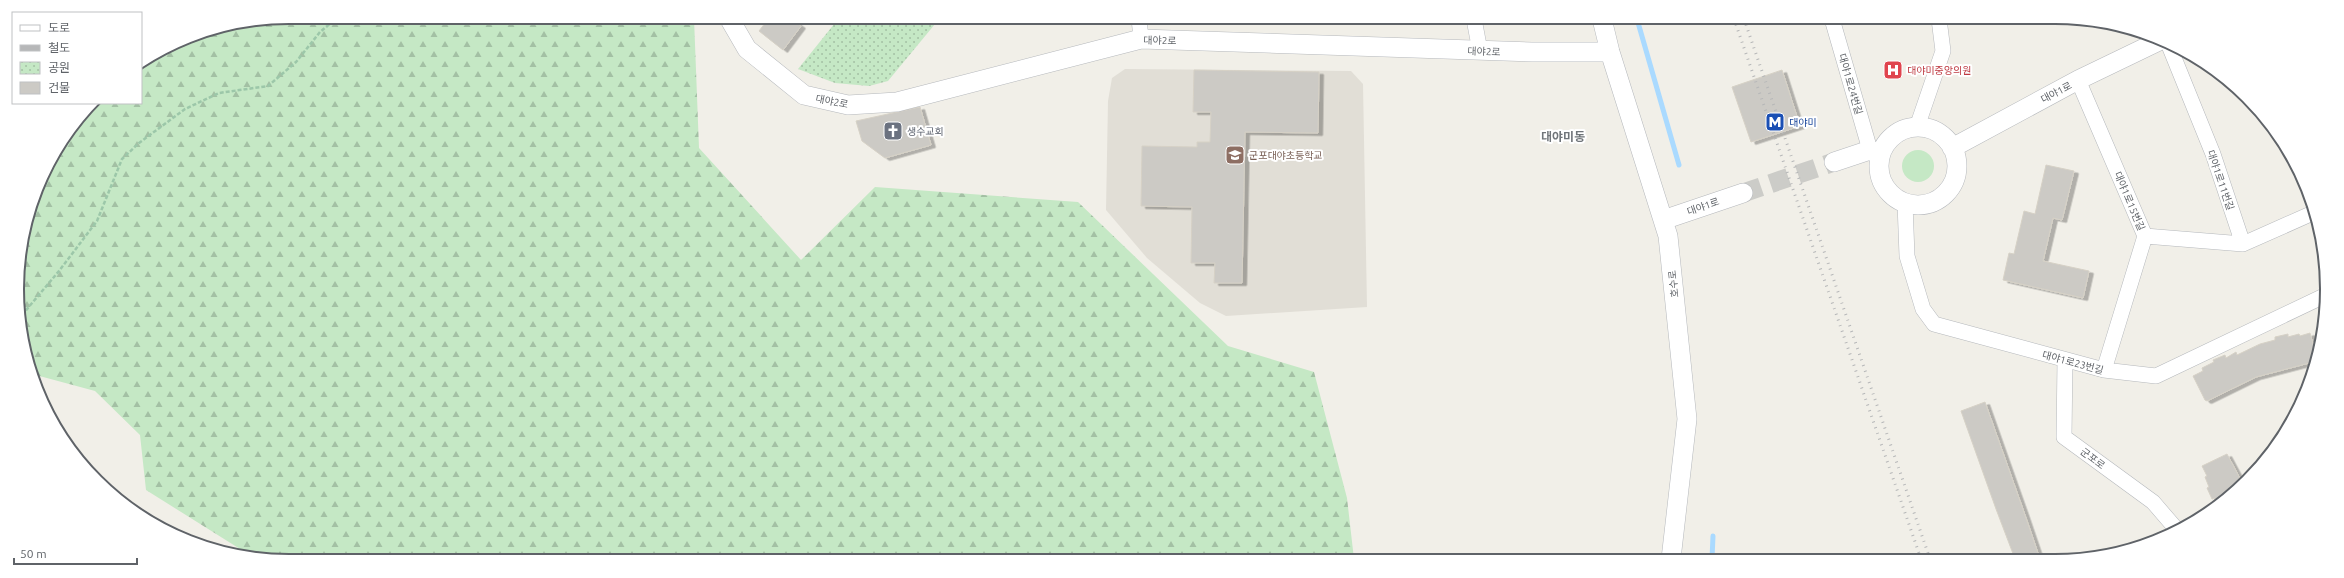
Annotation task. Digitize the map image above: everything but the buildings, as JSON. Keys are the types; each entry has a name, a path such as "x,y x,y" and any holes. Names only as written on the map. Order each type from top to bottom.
{"street":[{"name":"대야2로","path":"732,24 747,49 804,95 848,106 897,102 1141,39 1480,51 1610,52"},
{"path":"1140,24 1141,39"},
{"path":"1475,24 1480,51"},
{"name":"호수로","path":"1603,24 1610,52 1668,236 1687,419 1672,554"},
{"name":"대야1로24번길","path":"1834,24 1875,152"},
{"path":"1918,127 1943,51 1940,24"},
{"name":"대야1로","path":"1952,148 2078,80 2154,43"},
{"name":"대야1로11번길","path":"2171,51 2213,154 2243,244"},
{"name":"대야1로15번길","path":"2078,80 2146,236 2104,370"},
{"path":"1834,162 1875,152 1886,144 1894,135 1905,129 1918,127 1938,132 1952,148 1957,163 1955,178 1947,191 1935,201 1920,205 1905,203 1886,189 1881,178 1875,152"},
{"name":"대야1로","path":"1663,220 1743,193"},
{"name":"대야1로23번길","path":"1905,203 1907,256 1923,309 1934,324 2104,370 2156,376 2319,298"},
{"path":"2146,236 2243,244 2309,215"},
{"name":"군포로","path":"2065,360 2064,437 2153,502 2174,526"}],"path":[{"path":"25,311 59,271 97,221 122,159 138,144 185,109 219,93 268,86 296,62 320,32 330,24"}],"shaded area":[{"name":"군포대야초등학교","path":"1125,69 1351,71 1363,84 1367,307 1226,316 1200,303 1147,258 1106,210 1108,101 1112,78"}],"green space":[{"path":"289,24 694,24 699,148 801,260 875,187 1078,202 1228,346 1314,372 1347,498 1353,554 289,554 254,552 241,550 146,490 140,435 95,391 39,376 33,358 26,324 24,289 26,254 29,237 38,204 51,172 79,128 100,104 142,104 142,69 156,60 172,51 204,38 254,26"},
{"path":"834,24 935,24 888,81 869,86 835,83 798,69"},
{"path":"1921,150 1927,152 1932,157 1934,166 1932,175 1927,180 1915,182 1909,180 1904,175 1902,163 1904,157 1909,152"}],"waterway":[{"path":"1638,24 1679,165"},
{"path":"1712,554 1713,536"}],"tunnel":[{"path":"1743,193 1834,162"}],"railway":[{"path":"1736,24 1919,554"},
{"path":"1746,24 1928,554"}],"place":[{"name":"대야미중앙의원","path":"1893,70"},
{"name":"대야미","path":"1775,122"},
{"name":"생수교회","path":"893,131"},
{"name":"군포대야초등학교","path":"1235,155"}],"district":[{"name":"대야미동","path":"1563,137"}]}
